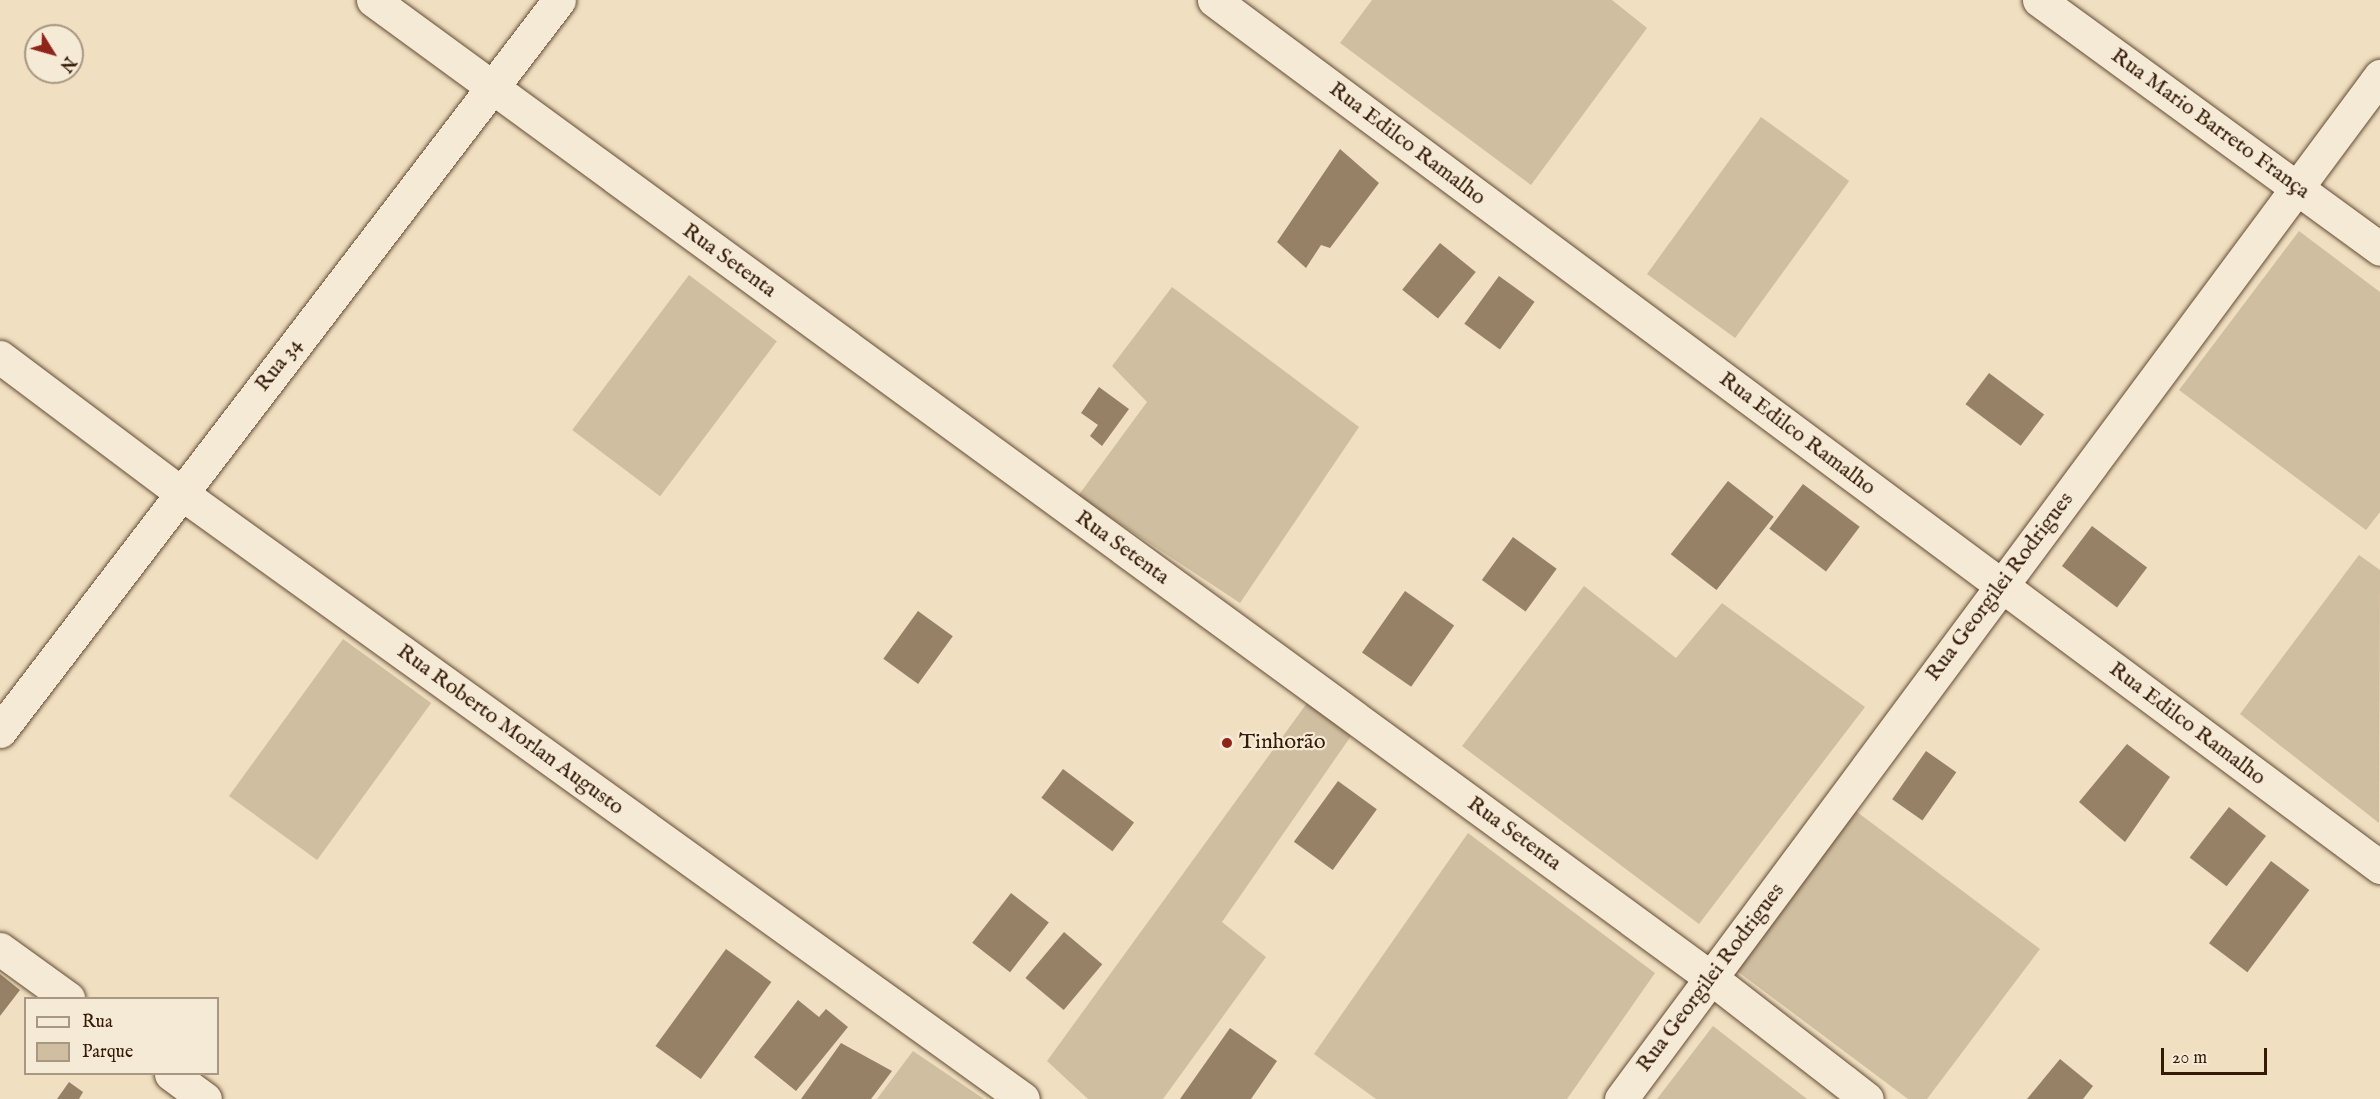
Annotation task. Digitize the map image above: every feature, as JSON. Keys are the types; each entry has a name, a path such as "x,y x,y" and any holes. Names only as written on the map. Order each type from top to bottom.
{"street":[{"name":"Rua Setenta","path":"373,0 1711,978 1867,1099"},
{"name":"Rua 34","path":"0,731 559,0"},
{"name":"Rua Edilco Ramalho","path":"1214,0 2380,867"},
{"name":"Rua Mario Barreto França","path":"2039,0 2380,249"},
{"name":"Rua Georgilei Rodrigues","path":"1621,1099 2380,76"},
{"name":"Rua Roberto Morlan Augusto","path":"0,357 181,493 1023,1099"},
{"path":"0,949 65,997"},
{"path":"172,1075 206,1099"}],"green space":[{"path":"1372,0 1612,0 1647,28 1531,185 1340,43"},
{"path":"1761,117 1849,181 1735,338 1647,274"},
{"path":"2299,231 2380,292 2380,512 2366,530 2179,390"},
{"path":"689,275 777,341 660,496 572,430"},
{"path":"1172,287 1359,427 1240,603 1078,496 1147,402 1112,366"},
{"path":"2359,555 2380,570 2379,823 2240,714"},
{"path":"1584,586 1676,658 1722,603 1865,707 1699,924 1462,746"},
{"path":"343,639 431,703 317,860 229,796"},
{"path":"1307,703 1351,736 1222,922 1266,957 1163,1099 1088,1099 1047,1061"},
{"path":"1853,809 2040,949 1927,1099 1908,1099 1733,968"},
{"path":"1468,833 1655,973 1567,1099 1376,1099 1314,1054"},
{"path":"1713,1026 1807,1099 1657,1099"},
{"path":"913,1051 984,1099 877,1099"}],"building":[{"path":"1340,149 1379,183 1330,248 1321,245 1306,268 1277,242"},
{"path":"1440,243 1476,272 1438,319 1402,290"},
{"path":"1499,276 1535,302 1500,350 1464,324"},
{"path":"1989,373 2044,415 2021,446 1966,404"},
{"path":"1099,387 1129,409 1102,446 1090,436 1098,425 1081,413"},
{"path":"1728,481 1774,517 1716,590 1671,554"},
{"path":"1803,484 1860,527 1826,571 1769,529"},
{"path":"2092,526 2147,568 2117,607 2062,566"},
{"path":"1513,537 1557,569 1526,612 1482,580"},
{"path":"1405,591 1454,625 1411,687 1362,652"},
{"path":"918,611 953,636 918,684 883,659"},
{"path":"2127,744 2170,777 2125,842 2079,802"},
{"path":"1926,751 1956,772 1922,821 1892,799"},
{"path":"1063,769 1134,823 1112,851 1041,798"},
{"path":"1338,781 1377,809 1333,870 1294,842"},
{"path":"2229,807 2266,836 2227,886 2190,857"},
{"path":"2271,861 2309,890 2247,972 2209,943"},
{"path":"1011,893 1049,923 1010,972 972,943"},
{"path":"1064,932 1102,964 1064,1010 1025,978"},
{"path":"726,949 771,982 701,1079 655,1046"},
{"path":"0,974 20,990 0,1016"},
{"path":"798,1000 819,1017 826,1009 848,1027 796,1091 754,1057"},
{"path":"1230,1028 1277,1061 1251,1099 1180,1099"},
{"path":"841,1043 892,1071 871,1099 801,1099"},
{"path":"2060,1059 2093,1086 2083,1099 2027,1099"},
{"path":"69,1082 83,1092 79,1099 57,1099"}],"place":[{"name":"Tinhorão","path":"1227,743"}]}
